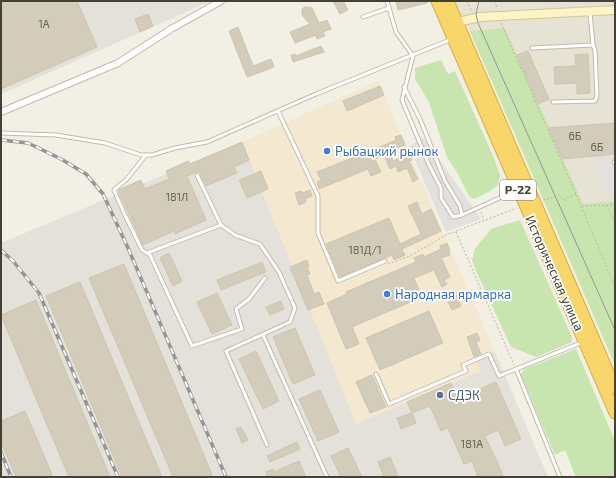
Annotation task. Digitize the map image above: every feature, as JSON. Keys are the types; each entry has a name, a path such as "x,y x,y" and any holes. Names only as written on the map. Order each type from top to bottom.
{"highway":[{"name":"Историческая улица","path":"437,1 452,23 615,388"},
{"name":"Историческая улица","path":"448,1 453,39 615,413"}],"main road":[{"path":"452,23 475,18 615,10"}],"street":[{"path":"1,112 118,63 171,29 221,1"}],"lane":[{"path":"387,1 396,32 413,56"},
{"path":"363,17 389,8"},
{"path":"554,102 595,101 597,96 595,50 593,45 590,11"},
{"path":"1,133 56,135 105,143 141,155 152,155 175,148 208,142 316,94 453,39"},
{"path":"532,48 593,45"},
{"path":"413,56 404,87 402,100 428,165 441,188 441,198 453,217 462,215 518,190"},
{"path":"404,87 420,119 424,134 445,181 460,206 462,215"},
{"path":"278,111 318,196 318,233 338,281 385,261"},
{"path":"418,140 424,134"},
{"path":"146,155 127,179 114,190 142,250 150,255 192,346 242,329 236,309 249,299 265,278"},
{"path":"197,175 221,225 235,235 260,244 279,272 295,308 290,322 226,351 267,445"},
{"path":"147,253 221,225"},
{"path":"263,335 327,477"},
{"path":"376,374 389,404 466,371 463,365 489,354 499,376 584,341"},
{"path":"516,369 560,477"}],"path":[{"path":"467,1 475,18"},
{"path":"500,22 576,194 615,287"},
{"path":"564,200 576,194"},
{"path":"606,205 615,222"},
{"path":"581,206 615,205"},
{"path":"480,207 484,221"},
{"path":"388,264 410,256 446,235 516,208"},
{"path":"456,232 516,369"}],"shaded area":[{"path":"1,1 211,1 1,94"},
{"path":"456,1 615,1 615,356"},
{"path":"546,1 598,1 598,3 547,6"},
{"name":"Народная ярмарка","path":"378,81 495,352 477,360 480,371 356,424 242,142"},
{"path":"424,138 481,219 446,232 409,146"},
{"path":"242,142 356,424 480,371 477,360 495,352 548,477 1,477 1,243"},
{"path":"615,154 615,201 610,202 595,156"}],"green space":[{"path":"505,28 583,204 615,201 615,365 470,31"},
{"path":"441,60 448,74 455,71 494,158 500,175 498,185 474,199 469,196 458,174 447,157 429,102 415,79 415,68"},
{"path":"520,220 572,337 572,342 536,357 511,347 472,260 475,249 491,229"},
{"path":"576,349 615,441 615,477 576,477 565,450 555,455 521,375 524,369"}],"building":[{"path":"1,1 77,1 97,47 1,89"},
{"path":"333,1 343,1 348,10 340,14"},
{"path":"396,1 427,1 427,3 398,10"},
{"path":"304,7 312,8 319,23 327,20 331,29 323,32 325,36 317,39 316,35 295,43 290,32 310,24 302,15 302,10"},
{"path":"148,14 153,26 140,32 135,19"},
{"path":"238,27 253,66 271,59 274,67 247,77 229,31"},
{"path":"321,46 324,52 293,62 291,55 295,54 296,56"},
{"path":"528,51 549,99 538,104 517,55"},
{"path":"588,54 590,93 577,94 577,83 555,84 554,67 576,66 575,55"},
{"path":"380,86 384,95 347,111 343,101"},
{"path":"615,123 615,154 563,159 548,128"},
{"path":"401,135 405,145 389,151 393,161 409,154 412,160 409,161 418,179 413,182 407,168 398,172 396,166 390,169 384,155 375,159 381,172 371,176 368,169 319,189 317,182 321,180 317,172 387,144 396,140 395,137"},
{"path":"242,142 249,160 234,167 237,173 206,186 199,171 187,176 206,220 175,234 174,231 143,245 118,190 141,180 145,189 169,179 166,171 188,161 190,164"},
{"path":"261,171 268,189 247,198 239,180"},
{"path":"310,190 312,196 305,199 306,202 299,205 295,193 301,191 302,193"},
{"path":"417,202 422,214 431,209 441,231 402,249 405,255 394,260 392,255 340,277 326,244 389,218 400,244 421,234 408,206"},
{"path":"447,243 450,255 441,258 450,277 444,280 447,284 442,287 434,270 414,278 422,297 352,327 359,344 346,349 327,303 347,294 346,292 416,262 414,258 423,254 424,257 441,249 440,246"},
{"path":"169,253 182,281 173,286 160,258"},
{"path":"307,260 309,267 307,267 310,274 307,275 314,294 319,292 324,304 308,310 290,267"},
{"path":"262,262 266,272 221,290 217,280"},
{"path":"124,264 213,477 173,477 89,278"},
{"path":"80,282 162,477 122,477 46,296"},
{"path":"455,292 461,306 452,310 446,297"},
{"path":"217,293 232,325 212,334 197,302"},
{"path":"36,300 110,477 69,477 1,315"},
{"path":"281,301 284,309 270,315 266,307"},
{"path":"429,311 443,343 380,370 366,338"},
{"path":"295,328 315,375 293,384 273,337"},
{"path":"477,333 480,340 476,342 481,354 474,357 467,337"},
{"path":"256,351 279,401 263,409 239,359"},
{"path":"372,375 386,407 370,413 356,382"},
{"path":"496,382 521,439 505,446 498,430 485,436 504,477 478,477 472,461 464,464 448,428 441,431 430,406 412,413 407,402 451,383 459,401 474,394 473,392"},
{"path":"320,390 339,432 318,441 299,399"},
{"path":"25,411 53,477 16,477 1,442 1,421"},
{"path":"412,413 416,423 401,429 397,418"},
{"path":"241,427 248,440 242,443 236,429"},
{"path":"297,442 300,449 270,462 267,456"},
{"path":"348,448 362,477 341,477 331,456"},
{"path":"390,457 398,477 384,477 378,462"},
{"path":"299,461 306,477 268,477 266,472 273,469 274,472"}],"tram line":[{"path":"479,1 476,14 478,23 615,330"}],"railway":[{"path":"1,140 28,143 61,159 86,174 103,194 128,248 226,477"},
{"path":"1,250 13,261 39,293 118,477"},
{"path":"1,452 11,477"}],"place":[{"name":"Рыбацкий рынок","path":"327,151"},
{"name":"Народная ярмарка","path":"387,294"},
{"name":"СДЭК","path":"440,395"}]}
